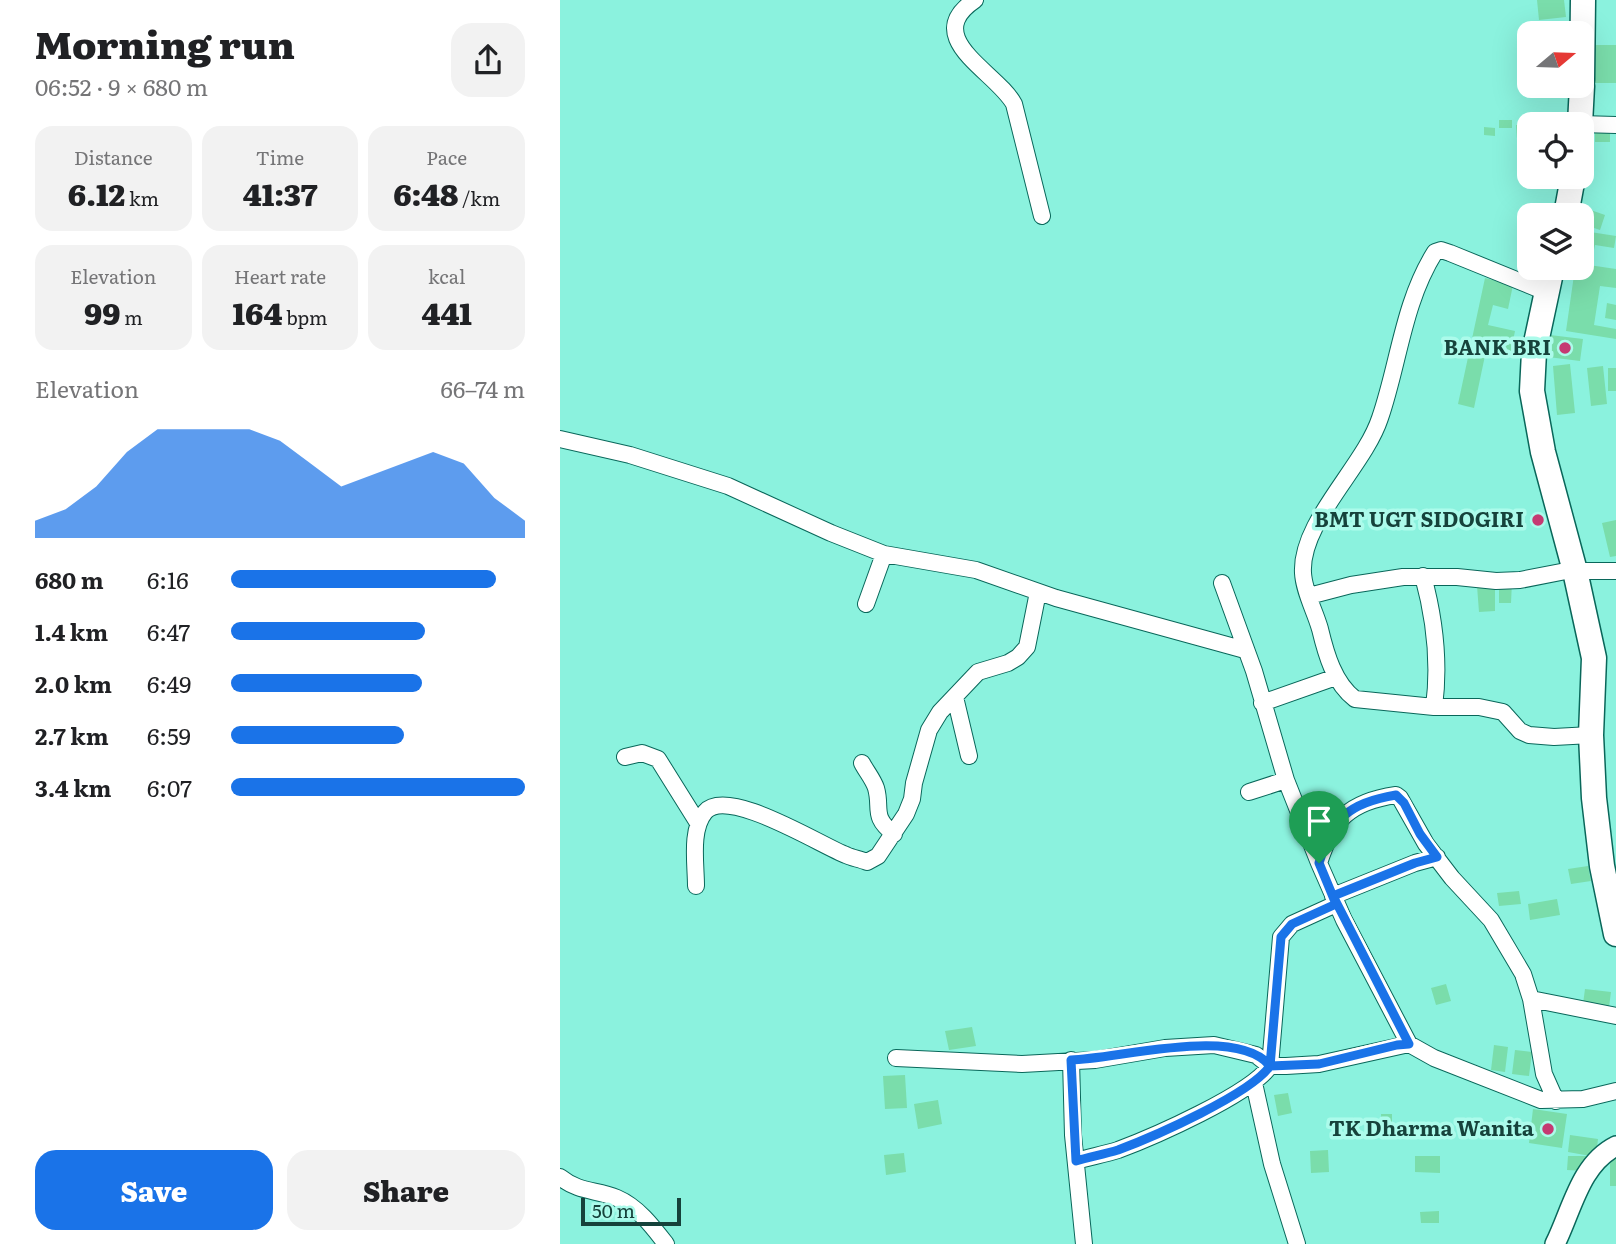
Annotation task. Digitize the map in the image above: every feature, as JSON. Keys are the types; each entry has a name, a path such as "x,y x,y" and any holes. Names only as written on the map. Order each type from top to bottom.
{"main road":[{"path":"1583,0 1583,21"},
{"path":"1549,280 1534,352 1532,391 1543,453 1575,571 1594,658 1591,734 1594,798 1602,866 1616,934"}],"street":[{"path":"975,0 963,8 955,23 954,32 958,43 977,66 1010,96 1014,104 1042,216"},
{"path":"1594,124 1616,125"},
{"path":"1546,292 1450,253 1441,250 1434,252 1411,301 1380,419 1366,449 1309,539 1303,570 1336,677 1346,692 1355,699 1434,707 1479,706 1503,712 1520,732 1529,735 1554,737 1591,734"},
{"path":"560,439 630,455 728,486 884,554 976,570 1038,592 1245,650"},
{"path":"866,604 884,554"},
{"path":"1309,596 1380,579 1423,576 1496,581 1575,571 1616,571"},
{"path":"1423,576 1438,654 1434,707"},
{"path":"1222,583 1286,780 1319,863 1335,900 1409,1044 1434,1058 1529,1096 1556,1101 1583,1099 1616,1091"},
{"path":"696,886 698,823 707,809 714,806 744,809 785,824 846,855 867,862 878,856 894,834 912,799 914,783 934,720 978,672 1007,663 1027,648 1038,592"},
{"path":"1262,703 1336,677"},
{"path":"955,697 969,756"},
{"path":"625,757 642,753 658,759 698,823"},
{"path":"862,763 877,792 880,819 894,834"},
{"path":"1249,792 1286,780"},
{"path":"1319,863 1331,832 1342,817 1367,803 1396,795 1404,803 1420,834 1437,857 1461,888 1492,920 1522,974 1531,999 1544,1074 1556,1101"},
{"path":"1076,1161 1118,1150 1217,1104 1254,1083 1270,1066 1281,937 1292,924 1335,900 1415,863 1437,857"},
{"path":"1531,999 1616,1016"},
{"path":"896,1058 1022,1064 1096,1060 1183,1046 1214,1045 1256,1055 1270,1066 1319,1064 1409,1044"},
{"path":"1071,1060 1076,1161 1084,1244"},
{"path":"1254,1083 1272,1164 1297,1244"},
{"path":"1555,1244 1589,1170 1599,1156 1616,1146"},
{"path":"560,1177 573,1187 620,1199 647,1220 666,1244"}],"building":[{"path":"1537,0 1564,0 1566,17 1539,20"},
{"path":"1595,45 1616,45 1616,83 1595,83"},
{"path":"1499,120 1512,120 1512,128 1499,128"},
{"path":"1484,127 1495,128 1495,136 1484,135"},
{"path":"1595,127 1610,127 1610,142 1595,142"},
{"path":"1594,211 1605,215 1600,230 1594,228"},
{"path":"1594,233 1616,236 1614,248 1595,245 1594,250"},
{"path":"1594,266 1616,269 1616,288 1600,286 1594,325 1616,329 1616,339 1566,331 1573,280 1594,280"},
{"path":"1485,278 1513,285 1508,309 1493,305 1488,325 1515,331 1511,351 1487,346 1474,408 1458,404"},
{"path":"1607,303 1616,305 1616,320 1605,318"},
{"name":"BANK BRI","path":"1550,335 1583,339 1580,361 1548,357"},
{"path":"1570,364 1575,413 1557,415 1553,366"},
{"path":"1603,366 1607,404 1591,406 1587,368"},
{"path":"1608,368 1616,368 1616,391 1608,391"},
{"path":"1616,520 1616,556 1610,557 1602,523"},
{"path":"1512,582 1511,603 1499,603 1499,583"},
{"path":"1495,585 1495,611 1479,612 1477,586"},
{"path":"1588,866 1591,881 1571,884 1568,869"},
{"path":"1519,891 1521,904 1499,906 1497,893"},
{"path":"1557,899 1560,915 1530,920 1528,904"},
{"path":"1446,984 1451,1001 1436,1005 1431,988"},
{"path":"1585,989 1611,992 1609,1007 1583,1004"},
{"path":"972,1027 976,1046 949,1050 945,1031"},
{"path":"1494,1045 1508,1047 1505,1072 1491,1070"},
{"path":"1515,1050 1532,1052 1529,1076 1512,1074"},
{"path":"905,1075 907,1108 885,1109 883,1076"},
{"path":"1288,1093 1292,1113 1278,1116 1274,1095"},
{"path":"938,1100 942,1124 918,1129 914,1104"},
{"name":"TK Dharma Wanita","path":"1533,1109 1567,1114 1562,1148 1529,1143"},
{"path":"1381,1114 1392,1114 1392,1124 1404,1123 1404,1135 1382,1136"},
{"path":"1570,1135 1598,1139 1596,1157 1568,1152"},
{"path":"1328,1150 1329,1172 1311,1173 1310,1151"},
{"path":"904,1153 906,1172 886,1175 884,1155"},
{"path":"1415,1156 1440,1156 1440,1173 1415,1172"},
{"path":"1568,1156 1586,1156 1585,1171 1567,1170"},
{"path":"1610,1157 1616,1157 1616,1186 1610,1186"},
{"path":"1439,1211 1439,1223 1421,1223 1420,1212"}],"place":[{"name":"BANK BRI","path":"1565,348"},
{"name":"BMT UGT SIDOGIRI","path":"1538,520"},
{"name":"TK Dharma Wanita","path":"1548,1129"}],"route":[{"path":"1319,863 1335,823 1367,803 1396,795 1404,803 1426,844 1437,857 1415,863 1333,896 1409,1044 1319,1064 1270,1066 1254,1083 1225,1100 1118,1150 1076,1161 1071,1060 1096,1060 1164,1048 1214,1045 1256,1055 1266,1060 1270,1066 1281,937 1292,924 1336,904 1319,863"}]}
